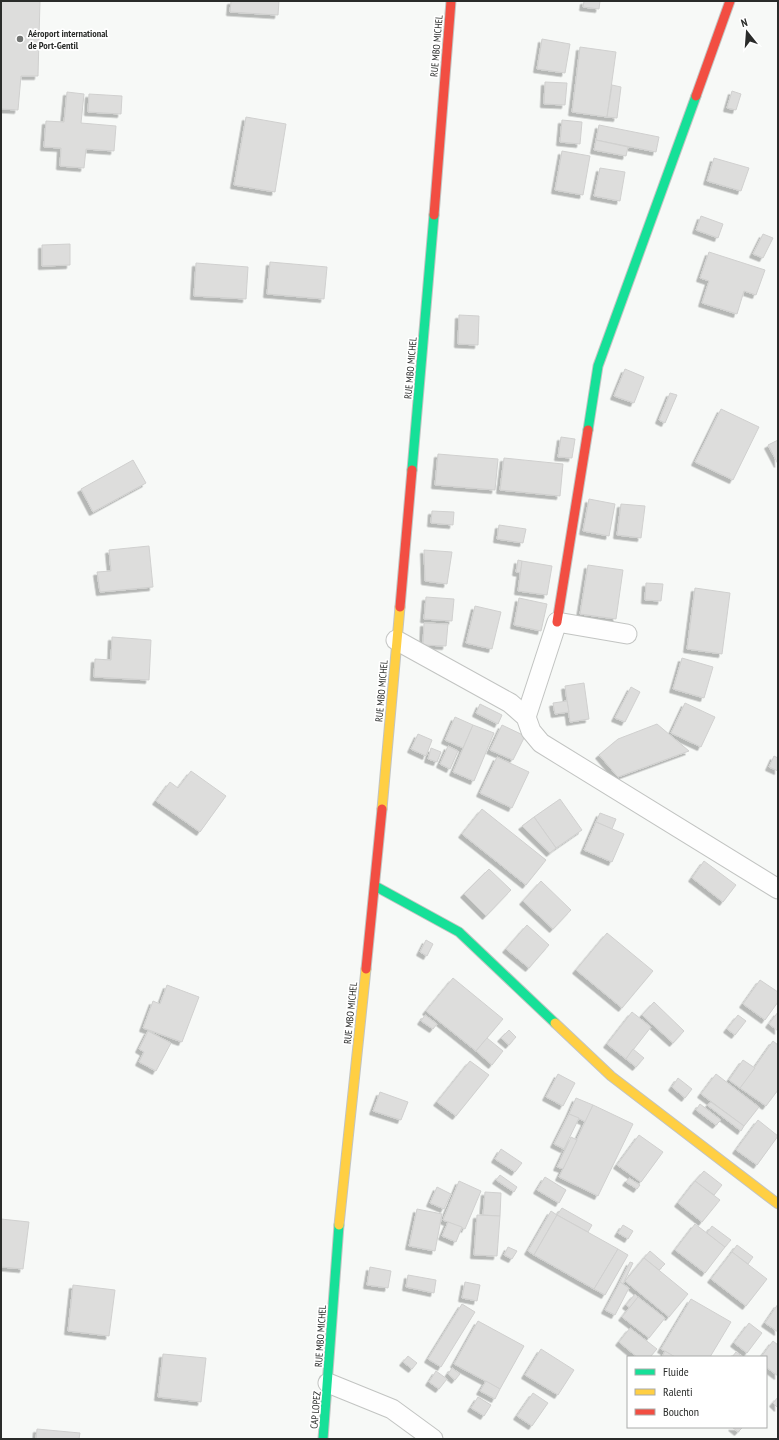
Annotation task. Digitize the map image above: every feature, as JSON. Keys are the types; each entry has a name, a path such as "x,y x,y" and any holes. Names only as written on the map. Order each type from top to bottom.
{"street":[{"name":"RUE MBO MICHEL","path":"328,1383 337,1244 375,886 425,321 451,1"},
{"path":"526,717 557,622 598,366 730,1"},
{"path":"557,622 627,634"},
{"path":"396,640 510,703 526,717 530,731 541,743 778,889"},
{"path":"375,886 459,932 611,1076 778,1204"},
{"path":"328,1383 392,1408 433,1439"},
{"name":"CAP LOPEZ","path":"323,1439 328,1383"}],"building":[{"name":"Aéroport international de Port-Gentil","path":"1,1 40,1 38,76 21,76 18,110 1,109"},
{"path":"231,1 279,1 278,15 230,12"},
{"path":"584,1 600,1 599,9 583,7"},
{"path":"542,39 570,44 565,73 537,69"},
{"path":"580,47 616,52 607,117 572,112"},
{"path":"545,82 567,83 565,105 544,104"},
{"path":"612,85 621,87 617,118 607,117"},
{"path":"732,91 741,94 736,110 727,108"},
{"path":"67,92 84,94 81,123 116,126 114,151 86,149 84,168 60,166 61,148 44,147 46,121 64,122"},
{"path":"89,94 122,96 121,114 88,112"},
{"path":"246,117 286,124 275,192 234,185"},
{"path":"562,120 582,122 580,144 560,142"},
{"path":"599,125 659,137 656,152 596,140"},
{"path":"596,140 628,147 626,156 594,150"},
{"path":"562,151 590,156 583,195 555,190"},
{"path":"714,158 749,168 741,191 707,181"},
{"path":"600,168 625,172 620,201 594,196"},
{"path":"701,216 723,224 718,238 696,230"},
{"path":"763,234 773,238 763,258 753,254"},
{"path":"70,244 70,265 42,266 42,245"},
{"path":"709,252 765,270 756,295 744,291 737,314 702,303 709,281 700,278"},
{"path":"270,262 327,267 324,299 267,294"},
{"path":"196,263 248,267 246,299 194,296"},
{"path":"459,315 479,316 478,345 458,344"},
{"path":"625,369 644,377 634,403 614,396"},
{"path":"670,393 677,395 665,423 659,420"},
{"path":"721,409 759,427 733,480 695,462"},
{"path":"561,437 575,439 572,458 558,457"},
{"path":"778,440 778,464 768,445"},
{"path":"438,454 498,459 495,490 435,485"},
{"path":"504,458 563,464 560,496 500,490"},
{"path":"133,460 146,483 93,512 81,489"},
{"path":"589,499 615,504 609,536 583,531"},
{"path":"621,504 645,506 641,538 617,535"},
{"path":"432,511 454,512 453,525 431,523"},
{"path":"499,525 526,529 523,543 497,539"},
{"path":"149,546 153,587 100,592 97,572 111,571 109,550"},
{"path":"424,550 452,552 447,584 425,581"},
{"path":"518,560 522,561 521,573 516,572"},
{"path":"522,561 552,566 547,595 518,591"},
{"path":"588,565 623,570 616,619 580,614"},
{"path":"646,583 663,584 661,601 645,600"},
{"path":"695,588 730,593 722,654 687,649"},
{"path":"426,597 454,599 452,621 424,619"},
{"path":"519,598 547,604 541,631 514,625"},
{"path":"475,606 501,612 492,649 466,643"},
{"path":"424,623 448,624 446,646 423,645"},
{"path":"112,637 151,640 149,680 94,677 95,659 111,660"},
{"path":"682,658 713,667 704,698 673,689"},
{"path":"584,683 589,719 570,722 565,686"},
{"path":"631,687 640,692 625,722 615,718"},
{"path":"567,701 569,712 555,714 553,703"},
{"path":"685,703 715,717 701,747 671,733"},
{"path":"480,704 502,715 498,724 476,713"},
{"path":"455,717 473,725 463,748 445,740"},
{"path":"657,724 689,751 618,777 599,755 618,739"},
{"path":"473,725 494,733 474,781 453,772"},
{"path":"502,725 525,736 513,760 490,750"},
{"path":"418,734 432,740 426,756 411,749"},
{"path":"448,746 458,751 450,769 440,764"},
{"path":"431,748 441,752 437,762 428,759"},
{"path":"774,756 778,758 778,771 769,767"},
{"path":"497,757 529,772 512,808 480,793"},
{"path":"191,771 226,796 200,832 156,801 170,782 178,788"},
{"path":"560,799 582,830 556,848 534,817"},
{"path":"482,809 546,860 526,885 462,834"},
{"path":"600,813 616,819 612,829 596,822"},
{"path":"534,817 556,848 550,853 522,826"},
{"path":"596,822 624,834 612,862 584,850"},
{"path":"704,861 736,885 723,902 692,878"},
{"path":"489,869 511,890 486,916 464,894"},
{"path":"541,881 571,910 553,929 523,901"},
{"path":"527,925 549,945 529,968 506,949"},
{"path":"607,933 653,971 622,1008 576,970"},
{"path":"426,940 433,944 427,956 420,952"},
{"path":"453,978 503,1019 476,1051 426,1011"},
{"path":"760,980 778,992 778,1002 765,1020 743,1004"},
{"path":"167,985 199,997 182,1042 143,1028 153,1001 160,1004"},
{"path":"654,1002 684,1031 673,1043 642,1015"},
{"path":"632,1012 651,1027 626,1059 607,1044"},
{"path":"778,1012 778,1031 769,1024"},
{"path":"425,1015 437,1024 433,1029 421,1021"},
{"path":"738,1015 746,1021 735,1035 727,1029"},
{"path":"509,1030 516,1037 509,1045 501,1038"},
{"path":"148,1031 171,1043 156,1071 139,1062 144,1052 139,1049"},
{"path":"487,1038 503,1051 492,1065 476,1051"},
{"path":"773,1041 778,1045 778,1090 766,1106 740,1088"},
{"path":"633,1049 644,1058 636,1067 626,1059"},
{"path":"743,1060 755,1068 740,1088 729,1080"},
{"path":"470,1061 489,1075 456,1116 437,1102"},
{"path":"558,1074 575,1083 563,1106 546,1097"},
{"path":"716,1074 759,1107 744,1126 701,1094"},
{"path":"678,1078 692,1089 685,1098 672,1087"},
{"path":"380,1092 408,1102 401,1120 373,1111"},
{"path":"576,1098 593,1105 586,1122 569,1114"},
{"path":"711,1102 744,1126 741,1131 707,1105"},
{"path":"700,1104 721,1120 716,1125 696,1110"},
{"path":"593,1105 633,1124 598,1196 559,1177"},
{"path":"569,1114 579,1118 564,1149 554,1144"},
{"path":"758,1120 778,1136 757,1165 736,1150"},
{"path":"639,1135 663,1152 641,1182 617,1165"},
{"path":"571,1137 577,1140 563,1169 557,1167"},
{"path":"501,1149 522,1163 515,1172 495,1159"},
{"path":"704,1171 722,1185 714,1195 695,1181"},
{"path":"500,1175 517,1187 514,1192 496,1180"},
{"path":"545,1177 566,1190 559,1203 537,1190"},
{"path":"629,1178 640,1185 637,1189 626,1182"},
{"path":"459,1181 481,1191 465,1229 443,1220"},
{"path":"695,1181 720,1200 702,1222 678,1203"},
{"path":"437,1187 451,1194 444,1209 430,1203"},
{"path":"485,1192 501,1193 500,1216 483,1215"},
{"path":"562,1208 592,1225 588,1232 557,1215"},
{"path":"417,1209 442,1214 435,1251 409,1246"},
{"path":"551,1211 557,1215 534,1255 528,1251"},
{"path":"477,1215 500,1216 497,1256 474,1255"},
{"path":"557,1215 618,1249 594,1289 534,1255"},
{"path":"1,1219 29,1222 23,1269 1,1267"},
{"path":"448,1222 462,1227 456,1242 442,1236"},
{"path":"695,1224 725,1247 705,1273 675,1250"},
{"path":"623,1225 633,1231 628,1239 618,1233"},
{"path":"712,1226 731,1240 725,1247 707,1233"},
{"path":"737,1245 753,1257 748,1264 732,1252"},
{"path":"508,1247 517,1251 512,1259 504,1255"},
{"path":"618,1249 628,1255 605,1295 594,1289"},
{"path":"650,1251 665,1264 659,1270 644,1258"},
{"path":"732,1252 767,1279 746,1306 711,1279"},
{"path":"644,1258 688,1294 669,1317 625,1281"},
{"path":"630,1262 633,1263 623,1284 620,1282"},
{"path":"370,1267 391,1271 388,1288 367,1285"},
{"path":"408,1275 436,1280 434,1293 406,1287"},
{"path":"465,1282 480,1285 477,1301 462,1298"},
{"path":"620,1282 629,1288 615,1315 605,1310"},
{"path":"73,1285 115,1290 109,1336 68,1331"},
{"path":"635,1294 638,1297 630,1308 626,1305"},
{"path":"638,1297 665,1318 649,1338 622,1317"},
{"path":"691,1299 731,1322 711,1356 673,1356 661,1349"},
{"path":"462,1304 475,1312 441,1367 428,1359"},
{"path":"778,1304 778,1332 765,1323"},
{"path":"478,1321 524,1346 500,1389 454,1364"},
{"path":"749,1323 762,1333 747,1353 734,1343"},
{"path":"630,1328 657,1349 651,1356 636,1356 619,1342"},
{"path":"773,1341 778,1345 778,1376 767,1368 767,1356 762,1356"},
{"path":"541,1349 574,1370 558,1395 525,1375"},
{"path":"665,1351 673,1356 662,1356"},
{"path":"736,1352 742,1356 733,1356"},
{"path":"163,1354 206,1358 201,1402 158,1397"},
{"path":"408,1356 417,1363 412,1369 403,1362"},
{"path":"452,1368 460,1374 455,1380 448,1374"},
{"path":"436,1371 447,1379 439,1389 429,1382"},
{"path":"486,1381 500,1389 495,1399 480,1391"},
{"path":"533,1393 548,1403 532,1426 517,1416"},
{"path":"478,1397 491,1405 484,1416 471,1408"},
{"path":"778,1397 778,1408 773,1403"},
{"path":"733,1428 742,1428 738,1432"},
{"path":"37,1429 80,1433 79,1439 36,1439"}],"traffic: fast":[{"path":"588,430 598,366 696,96"},
{"path":"412,470 434,215"},
{"path":"375,886 459,932 555,1023"},
{"path":"323,1439 339,1225"}],"traffic: slow":[{"path":"382,809 400,607"},
{"path":"339,1225 366,969"},
{"path":"555,1023 611,1076 778,1204"}],"traffic: jam":[{"path":"434,215 451,1"},
{"path":"696,96 730,1"},
{"path":"557,622 588,430"},
{"path":"400,607 412,470"},
{"path":"366,969 382,809"}],"place":[{"name":"Aéroport international de Port-Gentil","path":"20,39"}]}
